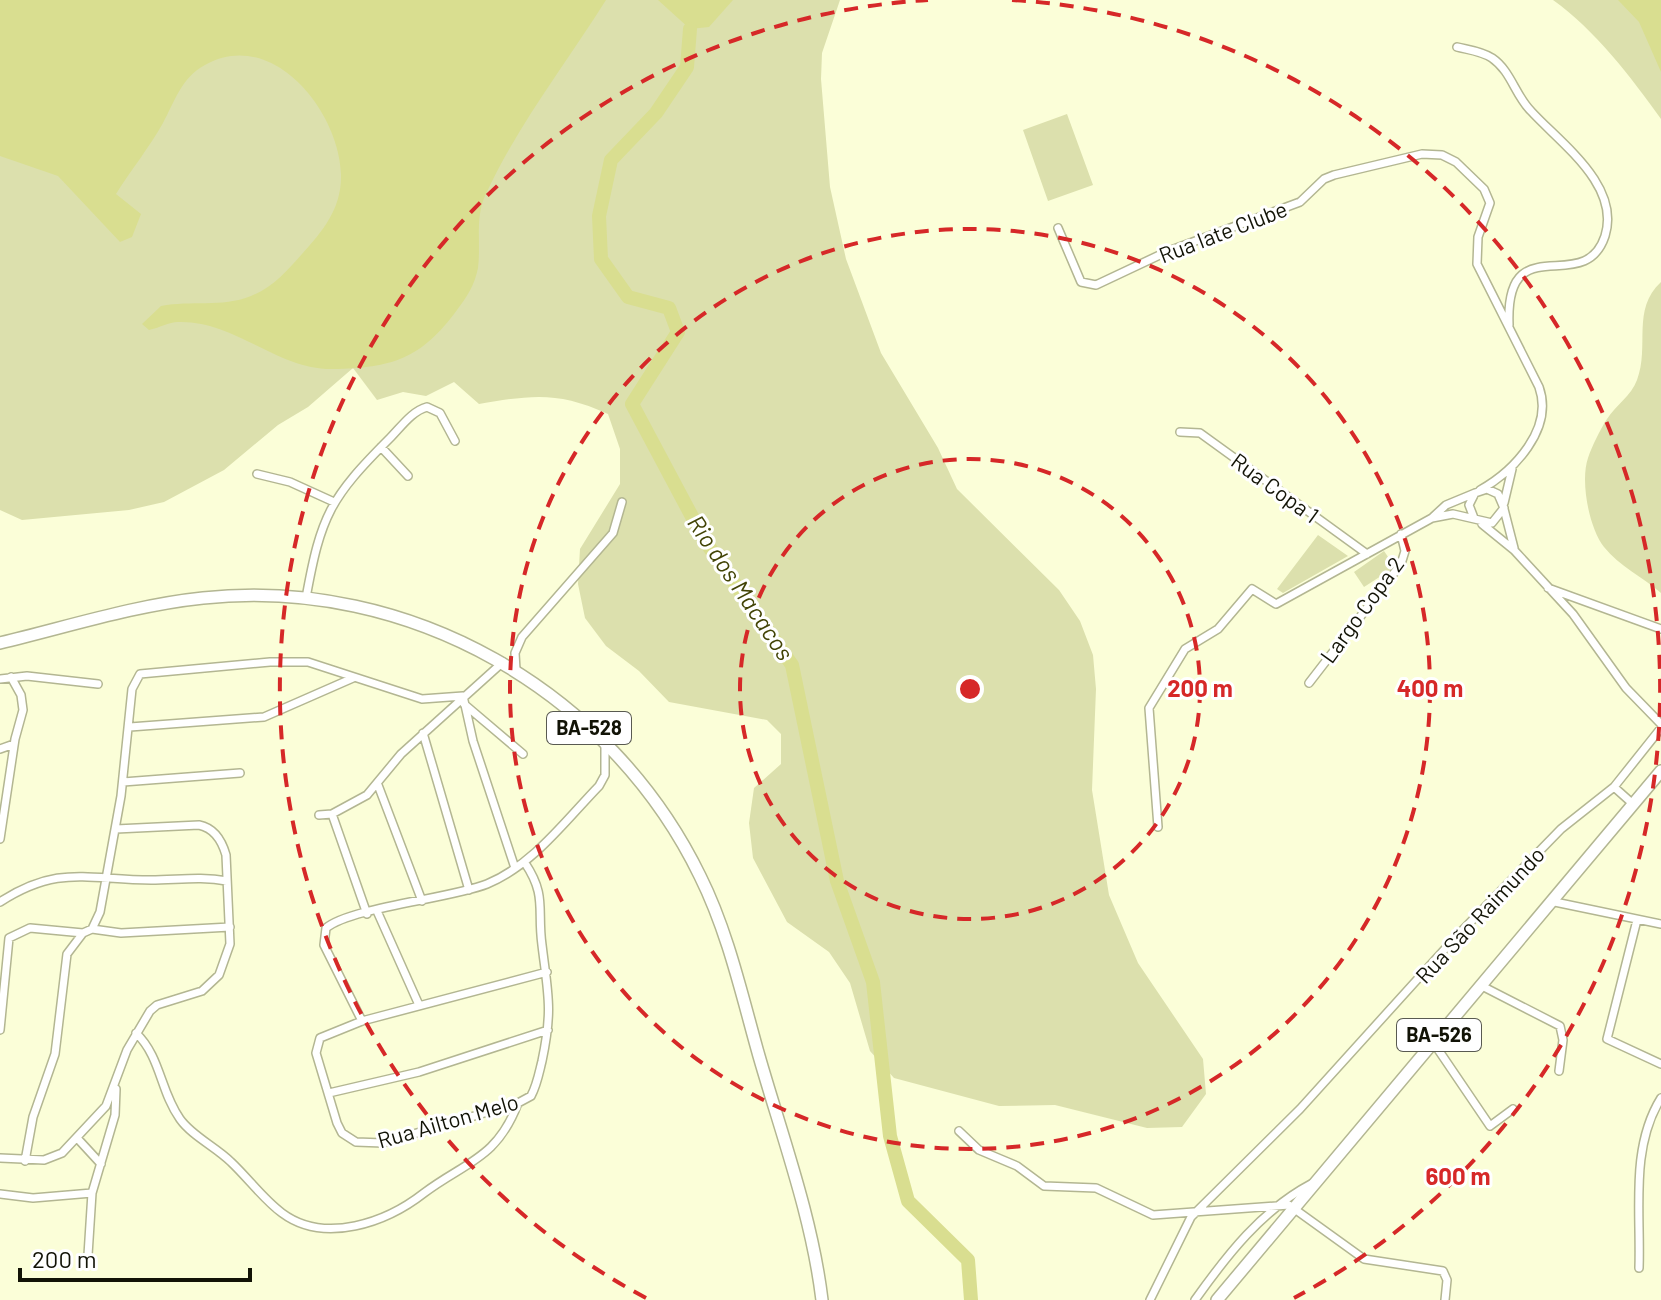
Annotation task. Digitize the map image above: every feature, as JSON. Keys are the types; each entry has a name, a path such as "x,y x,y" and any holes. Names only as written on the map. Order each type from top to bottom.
{"main road":[{"name":"BA-528","path":"0,643 161,604 205,598 306,598 373,608 438,630 503,662 578,716 643,784 674,827 714,908 808,1225 822,1300"},
{"name":"BA-526","path":"1217,1300 1661,771"}],"street":[{"path":"1457,47 1483,53 1501,66 1531,112 1589,174 1607,209 1604,238 1585,260 1526,271 1516,278 1509,297 1509,327"},
{"name":"Rua Iate Clube","path":"1058,228 1081,282 1096,285 1166,252 1300,202 1324,179 1334,175 1398,158 1442,155 1456,162 1488,196 1490,209 1476,246 1477,264 1539,387 1544,406 1537,430 1513,467"},
{"path":"306,598 316,543 334,502 381,447 416,412 427,407 440,413 455,441"},
{"name":"Rua Copa 1","path":"1180,432 1200,433 1367,554"},
{"path":"381,447 408,476"},
{"path":"1158,827 1149,708 1185,649 1218,629 1252,589 1276,604 1432,518 1446,505 1478,492 1513,467"},
{"path":"1432,518 1453,514 1492,523 1504,507 1513,467"},
{"path":"257,474 290,482 334,502"},
{"path":"1514,550 1504,507 1493,490 1478,492 1469,505 1477,520 1514,550 1581,624 1643,710 1661,726"},
{"path":"516,670 515,653 522,637 613,533 622,502"},
{"name":"Largo Copa 2","path":"1309,683 1401,564 1405,551 1401,534"},
{"path":"1546,587 1661,629"},
{"path":"92,929 107,879 123,782 132,689 140,674 308,662 422,699 464,700 523,754"},
{"path":"319,815 332,814 367,795 423,733 464,700 503,662"},
{"path":"0,838 14,744 23,710 21,695 11,677"},
{"path":"0,679 11,677 98,684"},
{"path":"130,727 264,717 353,678"},
{"path":"464,700 515,868"},
{"name":"Rua São Raimundo","path":"1150,1300 1188,1221 1300,1109 1453,940 1550,839 1579,811 1614,787 1661,726"},
{"path":"423,733 469,890"},
{"path":"0,749 14,744"},
{"path":"547,972 362,1021 324,945 324,933 329,925 469,890 525,863 599,786 605,775 605,744"},
{"path":"123,782 240,773"},
{"path":"378,785 422,901"},
{"path":"1614,787 1633,804"},
{"path":"332,814 367,914"},
{"path":"0,1158 25,1161 52,1158 78,1139 97,1119 116,1087 136,1033 157,1005 202,991 219,975 228,957 230,927 224,847 206,827 116,829"},
{"name":"Rua Ailton Melo","path":"362,1021 320,1038 315,1046 342,1133 369,1144 526,1100 535,1088 548,1030 551,999 541,944 540,892 525,863"},
{"path":"0,902 16,891 58,876 227,881"},
{"path":"1550,901 1661,924"},
{"path":"377,911 419,1005"},
{"path":"1637,920 1607,1039 1661,1064"},
{"path":"25,1161 33,1117 55,1054 64,966 70,949 83,933 92,929 121,933 230,927"},
{"path":"0,1030 9,938 30,928 83,933"},
{"path":"1480,985 1560,1026 1563,1040 1559,1071"},
{"path":"329,1093 419,1072 548,1030"},
{"path":"136,1033 155,1057 180,1120 217,1149 282,1213 313,1225 356,1227 406,1207 444,1178 481,1158 518,1103"},
{"path":"1433,1042 1490,1126 1513,1109"},
{"path":"88,1255 92,1193 117,1105 116,1087"},
{"path":"1639,1268 1641,1153 1650,1116 1661,1098"},
{"path":"959,1131 979,1150 1017,1166 1044,1186 1096,1188 1153,1215 1200,1209 1275,1205 1294,1207 1335,1241 1364,1259 1443,1271 1447,1280 1445,1300"},
{"path":"78,1139 101,1164"},
{"path":"1195,1300 1217,1268 1275,1205 1317,1181"},
{"path":"0,1194 33,1198 92,1193"}],"shaded area":[{"path":"0,0 606,0 527,120 485,196 479,222 478,268 473,285 461,305 431,340 404,358 372,366 333,369 293,362 237,336 199,323 175,322 149,330 142,324 161,306 228,302 259,293 285,272 324,228 335,208 340,186 337,150 315,102 297,82 277,66 254,57 230,56 205,65 190,76 158,132 116,194 141,214 132,237 120,242 58,176 0,156"},
{"path":"531,0 840,0 822,53 821,79 830,187 846,259 881,353 938,448 957,489 1059,590 1080,621 1093,655 1096,689 1092,790 1109,895 1138,963 1203,1059 1206,1094 1182,1127 1147,1128 1055,1105 999,1106 894,1078 870,1051 850,983 829,952 787,922 753,858 749,823 754,788 781,764 781,734 767,720 669,702 639,671 606,646 585,618 578,584 580,549 620,484 620,449 608,414 559,398 530,397 479,404 454,382 426,396 403,392 377,400 353,368 308,407 278,425 224,470 164,502 129,510 22,520 0,510 0,117 196,58"},
{"path":"658,0 733,0 709,27 690,29"},
{"path":"1553,0 1647,0 1661,22 1661,119 1598,40"},
{"path":"1618,0 1661,0 1661,72 1639,22"},
{"path":"1067,114 1093,185 1048,201 1023,130"},
{"path":"1661,282 1661,593 1604,547 1590,517 1585,479 1588,458 1599,433 1637,380 1641,367 1646,304"},
{"path":"1318,535 1348,556 1283,593 1277,589"},
{"path":"1384,551 1395,567 1364,587 1354,572"}],"waterway":[{"name":"Rio dos Macacos","path":"690,29 687,67 656,113 611,160 599,216 601,259 628,297 669,308 678,332 632,404 705,541 792,665 837,881 873,982 890,1136 908,1201 968,1260 971,1300"}]}
